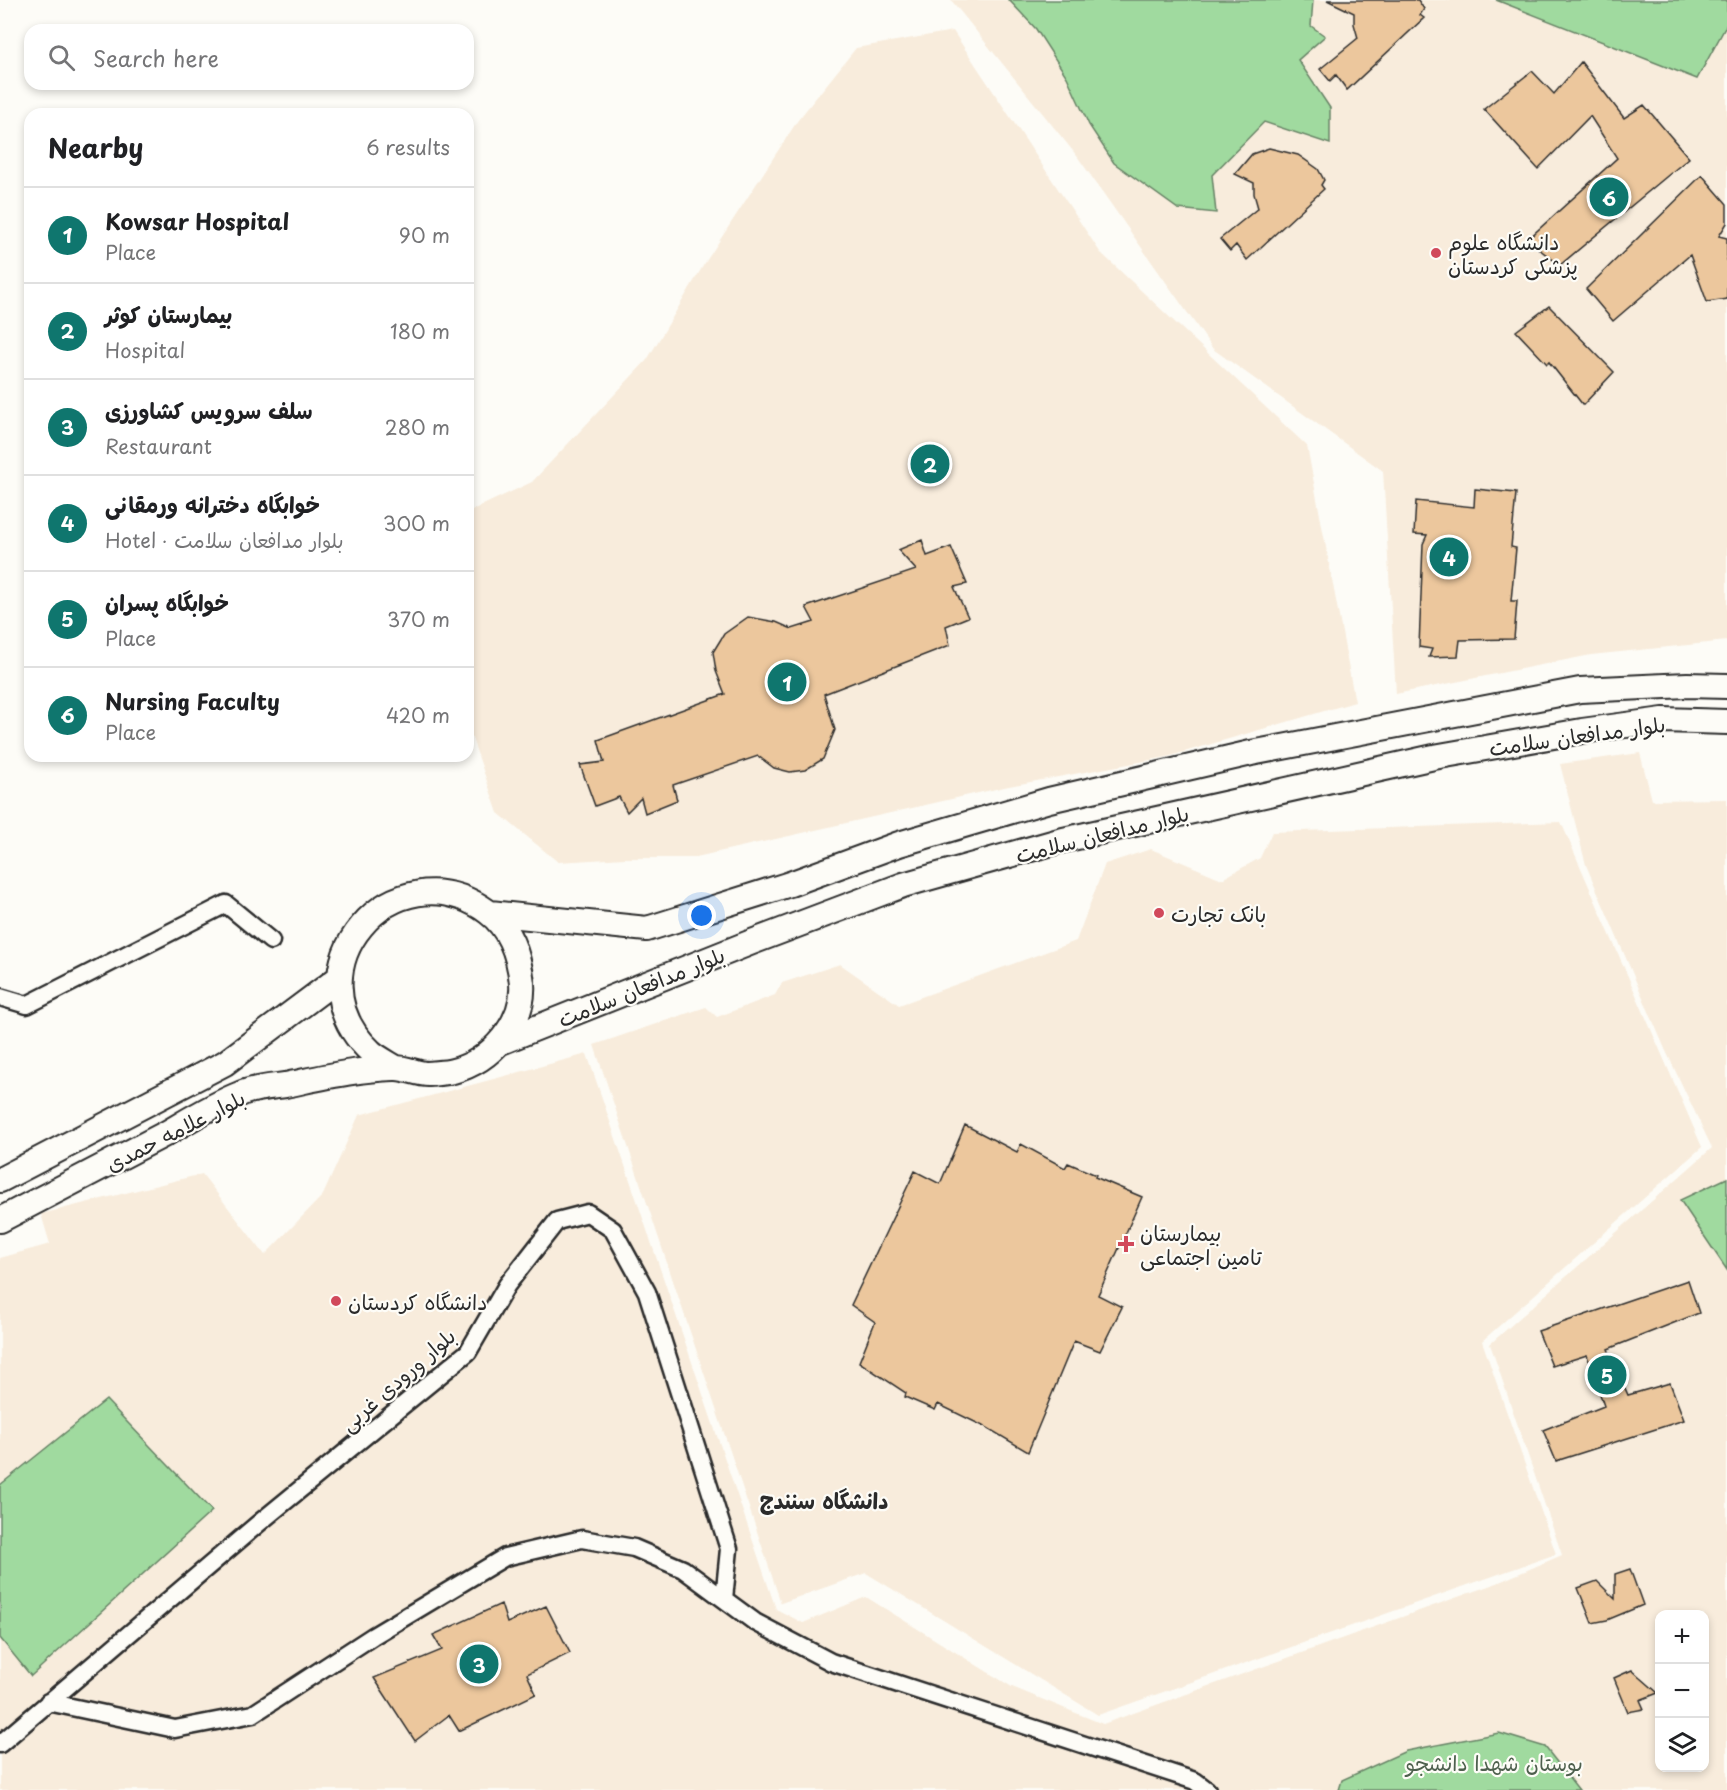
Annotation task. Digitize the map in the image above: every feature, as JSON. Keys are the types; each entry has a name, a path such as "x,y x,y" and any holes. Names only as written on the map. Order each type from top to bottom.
{"main road":[{"name":"بلوار مدافعان سلامت","path":"490,913 647,929 790,884 898,844 1049,800 1251,753 1580,690 1686,685 1727,686"},
{"name":"بلوار مدافعان سلامت","path":"501,1042 752,942 903,885 1059,841 1434,756 1663,720 1727,722"},
{"path":"438,892 466,899 490,913 509,935 520,961 521,971 522,990 516,1017 501,1042 479,1060 453,1072 424,1074 396,1068 372,1053 353,1031 342,1005 340,977 346,949 361,924 383,906 401,898 438,892"},
{"name":"بلوار علامه حمدی","path":"0,1180 225,1063 340,977"},
{"name":"بلوار علامه حمدی","path":"0,1220 242,1093 334,1076 396,1068"}],"street":[{"path":"0,997 27,1005 226,904 271,941"},
{"name":"بلوار ورودی غربی","path":"0,1744 259,1523 468,1352 507,1286 557,1221 588,1213 614,1230 647,1292 729,1549 724,1599"},
{"path":"48,1702 175,1730 253,1714 373,1636 505,1557 582,1539 634,1548 683,1569 755,1622 831,1662 1195,1781 1207,1790"}],"shaded area":[{"name":"دانشگاه علوم پزشکی کردستان","path":"951,0 1727,0 1727,641 1591,655 1396,694 1383,471 1213,349 1077,156"},
{"path":"953,31 1100,252 1307,446 1355,702 1167,757 1009,786 692,858 625,858 558,862 498,813 474,744 474,509 532,482 647,360 703,266 798,120 856,48"},
{"name":"دانشگاه کردستان","path":"1640,753 1652,800 1727,799 1727,1790 0,1790 0,1258 50,1244 41,1214 202,1174 265,1255 323,1195 359,1115 587,1054 776,1609 803,1623 866,1597 1012,1687 1103,1724 1497,1583 1562,1555 1490,1344 1712,1148 1665,1049 1586,865 1560,764"},
{"name":"بیمارستان تامین اجتماعی","path":"1561,822 1702,1147 1482,1341 1556,1554 1098,1715 866,1573 781,1603 594,1045 706,1007 717,1017 775,995 782,983 840,964 899,1005 1076,941 1105,864 1151,849 1222,879 1260,858 1272,832"}],"green space":[{"path":"1009,0 1313,0 1311,26 1325,36 1298,60 1330,108 1330,144 1264,122 1212,175 1216,213 1178,209 1114,163 1089,125 1067,77 1036,29"},
{"path":"1496,0 1727,0 1727,24 1697,79"},
{"path":"1727,1178 1727,1270 1680,1200"},
{"path":"106,1400 212,1511 31,1676 0,1638 0,1485"},
{"name":"بوستان شهدا دانشجو","path":"1499,1733 1545,1747 1579,1790 1339,1790 1342,1780 1406,1751"}],"building":[{"path":"1327,0 1418,0 1424,9 1420,15 1424,18 1347,90 1336,75 1330,81 1320,69 1358,38 1354,13"},
{"path":"1581,62 1624,118 1644,105 1689,158 1560,265 1527,240 1617,158 1590,116 1538,169 1484,109 1532,71 1554,94"},
{"path":"1269,148 1298,155 1318,169 1324,180 1321,185 1324,189 1247,260 1236,245 1230,251 1220,239 1258,208 1254,183 1235,174 1252,154"},
{"path":"1702,175 1727,204 1727,223 1719,236 1727,238 1727,299 1707,302 1690,255 1613,321 1586,289"},
{"path":"1549,306 1614,372 1583,405 1549,362 1547,364 1516,331"},
{"path":"1475,489 1516,493 1511,547 1516,548 1511,601 1517,601 1514,639 1460,640 1458,656 1429,657 1432,649 1419,647 1423,544 1427,535 1414,534 1416,501 1474,507"},
{"path":"922,540 927,556 951,547 967,584 954,587 968,617 946,626 950,645 824,694 835,730 823,759 805,770 790,772 774,768 758,756 673,785 677,800 645,813 641,798 627,812 619,797 595,806 580,765 604,762 598,740 725,694 716,671 713,652 724,634 748,617 776,622 792,629 814,622 806,607 916,570 898,550"},
{"path":"965,1125 1017,1152 1021,1144 1065,1168 1068,1163 1142,1197 1098,1295 1122,1307 1100,1351 1074,1341 1028,1452 981,1424 938,1404 935,1410 905,1397 906,1393 859,1362 875,1322 851,1305 915,1171 940,1184"},
{"path":"1688,1280 1699,1313 1608,1349 1628,1395 1670,1383 1684,1420 1556,1461 1543,1430 1604,1406 1587,1355 1552,1366 1538,1331"},
{"path":"1630,1569 1643,1605 1607,1620 1592,1623 1578,1588 1597,1581 1615,1599 1615,1574"},
{"path":"501,1604 507,1623 546,1606 570,1653 527,1674 536,1694 459,1731 449,1715 415,1741 374,1678 442,1650 433,1635"},
{"path":"1632,1670 1655,1690 1655,1694 1640,1700 1644,1709 1628,1712 1614,1678"}],"place":[{"name":"Nursing Faculty","path":"1609,197"},
{"name":"دانشگاه علوم پزشکی کردستان","path":"1436,253"},
{"name":"بیمارستان کوثر","path":"930,464"},
{"name":"خوابگاه دخترانه ورمقانی","path":"1449,557"},
{"name":"Kowsar Hospital","path":"787,682"},
{"name":"بانک تجارت","path":"1159,913"},
{"name":"بیمارستان تامین اجتماعی","path":"1126,1244"},
{"name":"دانشگاه کردستان","path":"336,1301"},
{"name":"خوابگاه پسران","path":"1607,1375"},
{"name":"سلف سرویس کشاورزی","path":"479,1664"}],"district":[{"name":"دانشگاه سنندج","path":"824,1499"}]}
